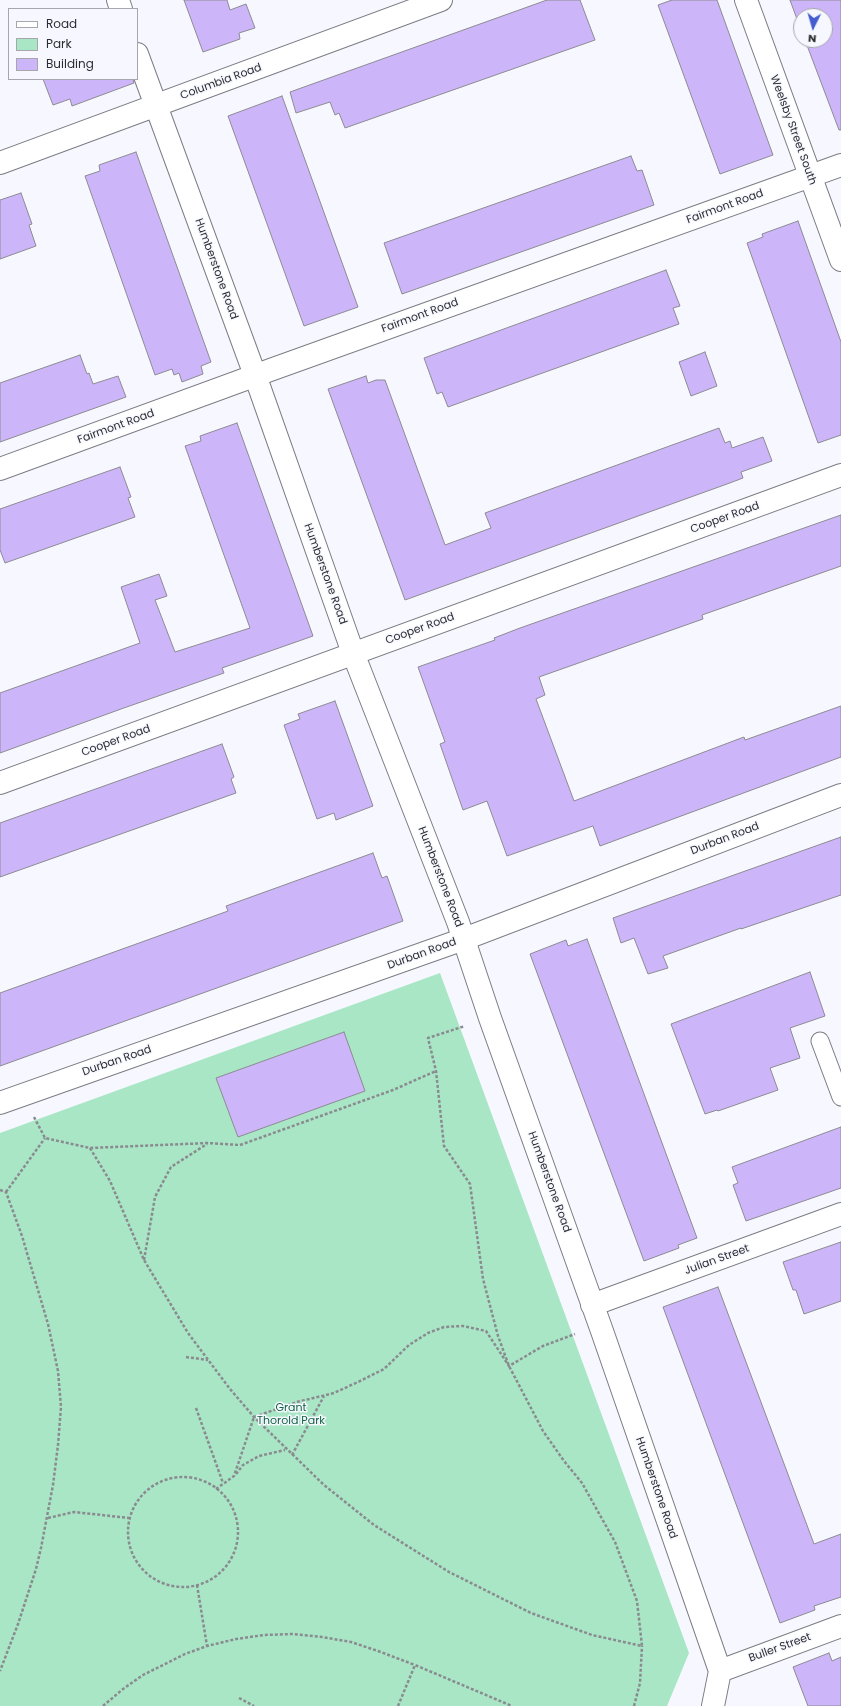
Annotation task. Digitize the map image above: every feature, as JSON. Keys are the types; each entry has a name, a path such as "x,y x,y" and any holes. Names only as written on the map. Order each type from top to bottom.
{"street":[{"name":"Columbia Road","path":"0,163 441,0"},
{"name":"Weelsby Street South","path":"746,0 841,260"},
{"name":"Humberstone Road","path":"138,57 353,653 464,939 490,1018 602,1331 720,1670"},
{"name":"Fairmont Road","path":"0,469 254,375 810,177 841,164"},
{"name":"Cooper Road","path":"0,783 841,476"},
{"name":"Durban Road","path":"0,1103 464,939 841,795"},
{"name":"Julian Street","path":"592,1305 841,1214"},
{"name":"Buller Street","path":"720,1670 841,1626"},
{"path":"713,1706 720,1670"}],"lane":[{"path":"820,1041 841,1097"}],"path":[{"path":"490,1018 428,1038 436,1071 444,1146 470,1184 483,1279 498,1336 509,1366"},
{"path":"44,1138 90,1148 208,1144 240,1145 393,1090 436,1071"},
{"path":"22,1095 44,1138"},
{"path":"6,1192 44,1138"},
{"path":"144,1260 155,1196 171,1168 208,1144"},
{"path":"90,1148 110,1181 144,1260 188,1333 230,1389 254,1417 324,1485 374,1525 449,1572 531,1613 592,1635 642,1646"},
{"path":"0,1190 6,1192"},
{"path":"0,1671 18,1624 36,1569 48,1518 58,1445 61,1407 58,1371 48,1324 22,1236 6,1192"},
{"path":"254,1417 297,1402 334,1393 384,1370 409,1345 428,1333 444,1327 463,1326 486,1331 509,1366 543,1431 564,1461 582,1483 615,1542 637,1601 642,1646 640,1683 634,1706"},
{"path":"509,1366 543,1346 575,1334 602,1331"},
{"path":"186,1357 208,1360"},
{"path":"292,1455 324,1395"},
{"path":"196,1408 223,1484"},
{"path":"234,1476 254,1417"},
{"path":"216,1488 234,1476 243,1465 259,1456 284,1449 292,1455"},
{"path":"183,1477 201,1480 216,1488 228,1501 236,1517 238,1534 235,1552 226,1567 213,1578 197,1585 181,1587 165,1584 150,1577 138,1565 131,1550 129,1540 129,1518 137,1502 149,1489 165,1480 183,1477"},
{"path":"48,1518 74,1512 129,1518"},
{"path":"197,1585 207,1646"},
{"path":"104,1706 123,1689 150,1671 185,1654 207,1646 236,1639 264,1635 293,1634 351,1642 415,1665 512,1706"},
{"path":"398,1706 415,1665"},
{"path":"238,1698 254,1706"}],"green space":[{"name":"Grant Thorold Park","path":"440,973 689,1653 667,1706 0,1706 0,1133"}],"building":[{"path":"184,0 227,0 230,10 246,4 255,28 239,33 240,39 203,52"},
{"path":"547,0 580,0 595,40 345,128 339,113 335,115 330,102 296,113 290,92"},
{"path":"672,0 717,0 773,155 720,174 658,5"},
{"path":"790,0 841,0 841,130 839,130 808,48 833,48 833,8 793,8"},
{"path":"43,80 133,80 134,83 72,106 70,99 53,105"},
{"path":"282,96 358,307 304,326 228,116"},
{"path":"136,152 211,362 201,366 203,374 182,382 179,373 174,375 172,369 155,375 85,176 100,171 99,165"},
{"path":"631,156 637,171 642,170 654,205 402,294 384,243"},
{"path":"21,193 32,224 29,225 36,246 0,259 0,200"},
{"path":"798,221 841,342 841,435 818,443 747,243 763,237 762,234"},
{"path":"666,270 680,306 673,308 679,324 448,407 442,392 437,394 424,358"},
{"path":"705,352 717,386 691,396 679,362"},
{"path":"80,355 87,374 89,373 93,384 118,376 126,397 0,442 0,383"},
{"path":"366,376 368,383 376,380 385,380 445,545 491,528 485,513 719,428 725,443 730,441 732,448 763,437 772,461 741,472 743,478 405,600 328,389"},
{"path":"237,423 313,636 222,668 224,673 0,753 0,693 140,643 121,587 159,574 167,596 155,600 175,652 250,628 185,446 201,441 200,436"},
{"path":"120,467 131,497 128,498 135,517 5,563 0,550 0,509"},
{"path":"841,515 841,566 702,615 703,619 539,677 545,695 536,699 574,801 744,737 745,740 841,706 841,757 600,846 593,826 507,856 487,801 463,810 440,744 445,742 418,667 495,640 494,638 520,628"},
{"path":"335,701 373,806 336,820 334,813 317,819 284,725 300,719 298,714"},
{"path":"222,744 234,777 231,779 236,793 0,877 0,823"},
{"path":"841,837 841,895 741,928 663,956 668,968 648,974 634,938 621,943 613,918"},
{"path":"373,853 382,878 387,876 403,921 0,1066 0,993 228,911 226,906"},
{"path":"587,939 697,1238 678,1245 679,1248 644,1261 530,954 566,940 568,946"},
{"path":"810,972 825,1016 790,1028 800,1058 770,1068 778,1090 718,1111 705,1114 671,1024"},
{"path":"344,1032 365,1091 238,1137 216,1078"},
{"path":"841,1127 841,1188 746,1221 733,1185 738,1183 732,1167"},
{"path":"841,1242 841,1301 804,1314 796,1290 793,1290 783,1262"},
{"path":"718,1287 814,1544 841,1534 841,1597 814,1606 815,1610 780,1623 663,1307"},
{"path":"829,1653 832,1661 841,1657 841,1706 808,1706 793,1667"}]}
